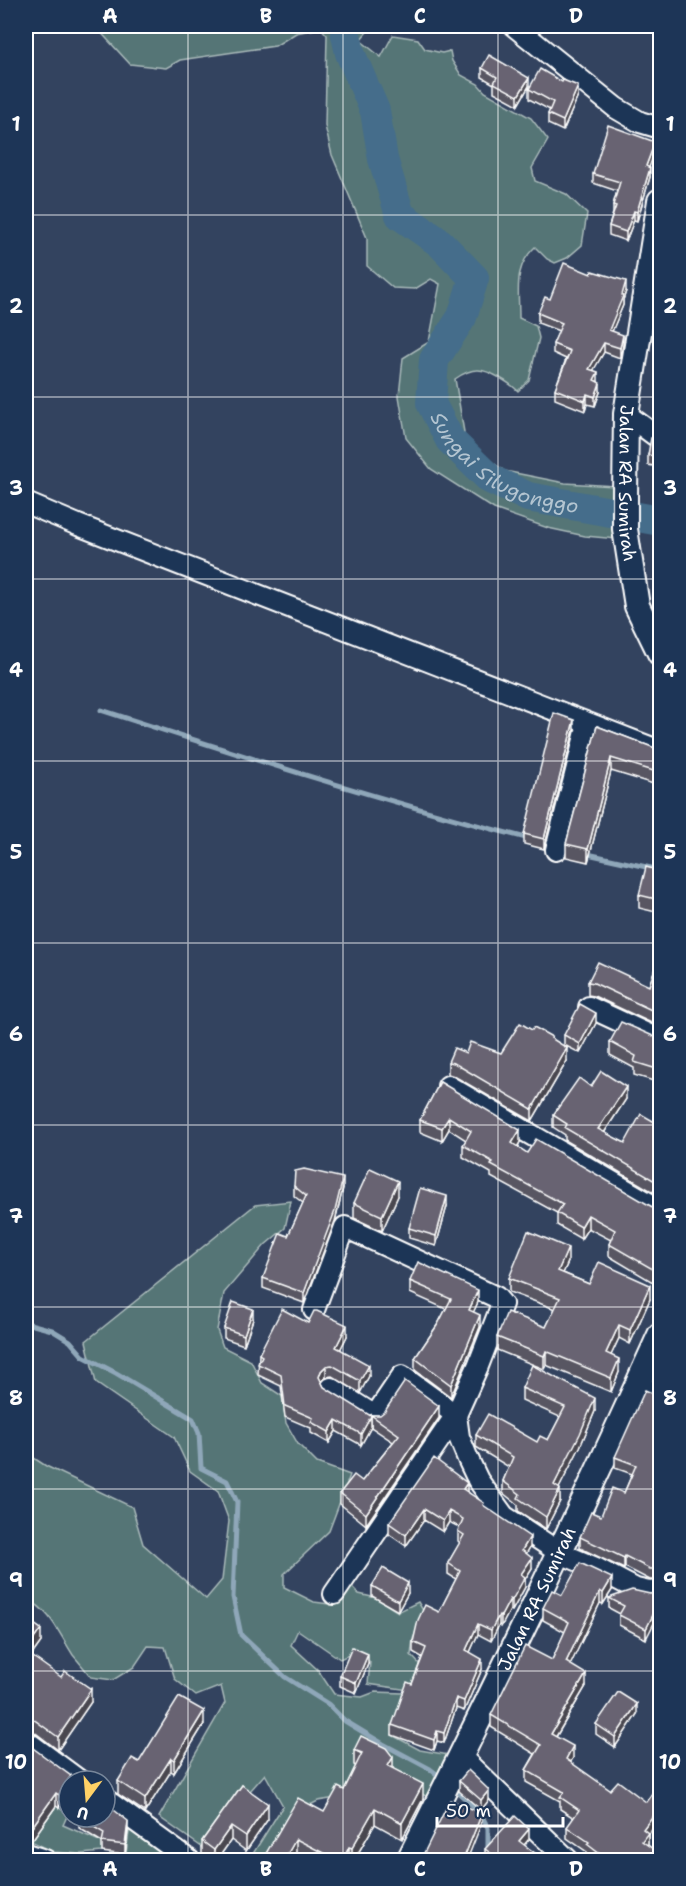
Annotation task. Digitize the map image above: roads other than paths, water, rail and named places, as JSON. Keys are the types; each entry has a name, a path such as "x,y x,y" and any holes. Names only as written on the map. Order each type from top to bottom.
{"main road":[{"name":"Jalan RA Sumirah","path":"660,201 626,414 625,497 626,529 637,606 660,653"},
{"name":"Jalan RA Sumirah","path":"409,1860 560,1553 660,1335"}],"street":[{"path":"514,26 616,108 640,122 660,128"},
{"path":"626,414 660,439"},
{"path":"26,503 660,751"},
{"path":"556,850 588,724"},
{"path":"589,1008 660,1040"},
{"path":"448,1086 660,1210"},
{"path":"314,1310 345,1227 499,1299 502,1304 456,1415 334,1594"},
{"path":"331,1388 375,1416 402,1376 456,1415 459,1437 468,1459 478,1480 504,1516 560,1553 598,1569 636,1589 649,1592 660,1591"},
{"path":"638,1384 660,1395"},
{"path":"26,1741 64,1769"},
{"path":"453,1774 568,1860"},
{"path":"117,1808 189,1860"},
{"path":"26,1854 45,1860"}],"waterway":[{"name":"Sungai Silugonggo","path":"344,26 350,53 375,111 383,159 400,215 440,243 474,278 462,317 434,360 431,403 450,440 490,479 528,497 660,521"},
{"path":"101,710 368,794 530,839"},
{"path":"583,853 660,870"},
{"path":"26,1323 52,1330 70,1341 83,1356 193,1419 199,1433 201,1468 227,1481 237,1502 233,1597 241,1635 285,1677 328,1704 345,1721 430,1769 443,1779"},
{"path":"452,1787 480,1812 488,1828 489,1860"}]}
